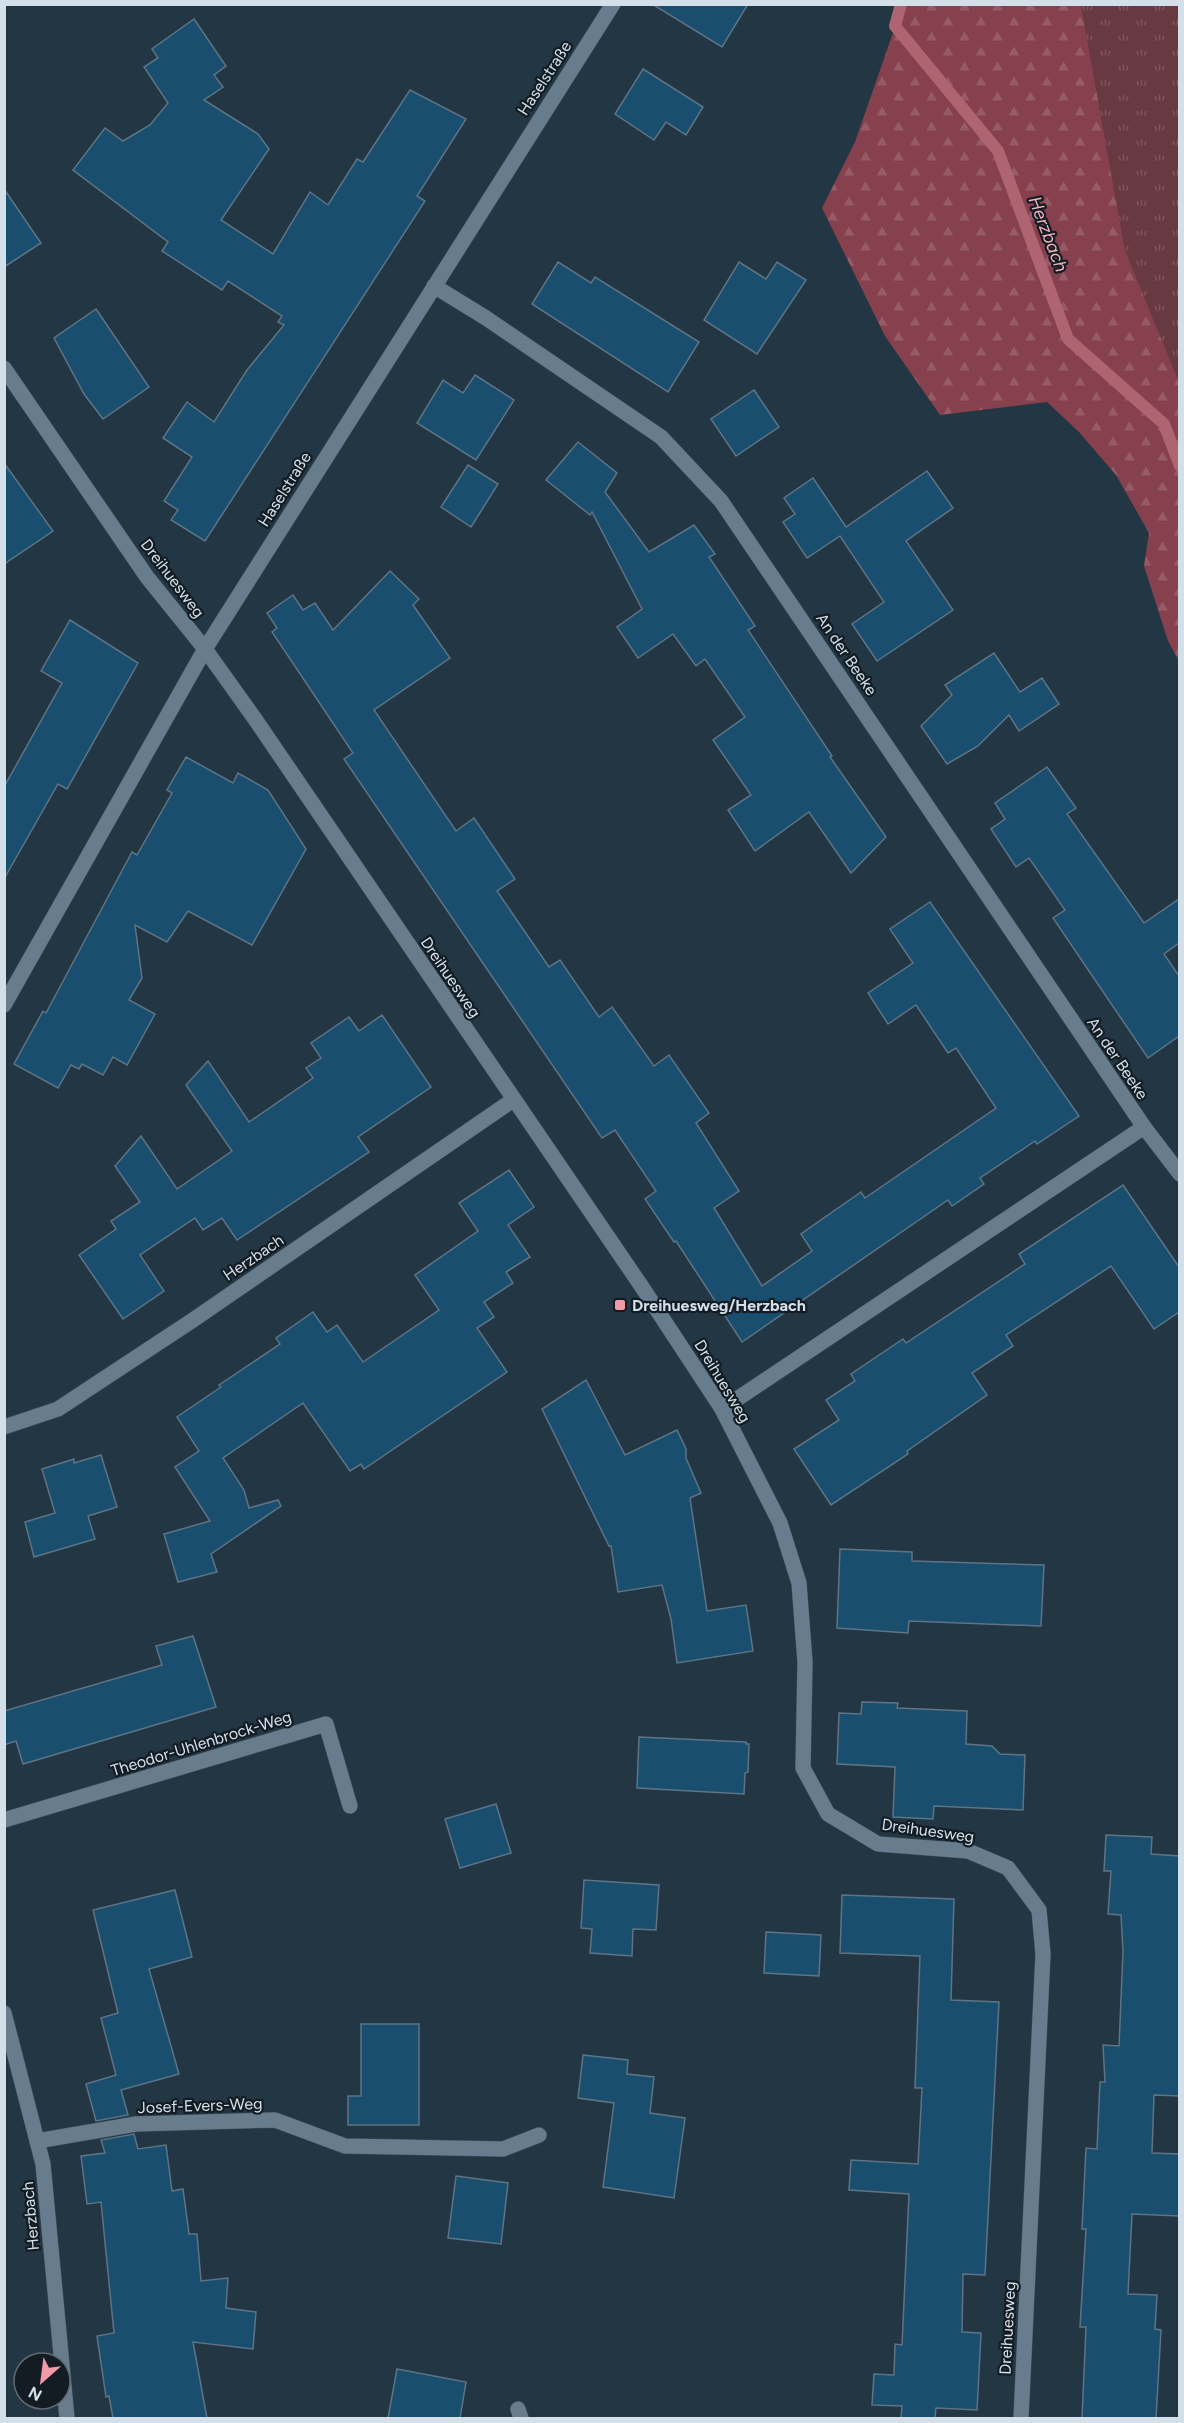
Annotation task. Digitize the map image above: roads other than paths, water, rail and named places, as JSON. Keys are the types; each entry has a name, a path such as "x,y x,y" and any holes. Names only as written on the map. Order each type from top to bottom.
{"street":[{"name":"Haselstraße","path":"4,1005 205,649 613,4"},
{"name":"An der Beeke","path":"434,286 486,318 661,437 721,501 1144,1127 1179,1174"},
{"name":"Dreihuesweg","path":"4,368 147,578 205,649 255,719 642,1287 722,1409 780,1523 799,1583 806,1662 803,1768 828,1814 878,1844 968,1851 1008,1868 1039,1910 1043,1954 1021,2418"},
{"name":"Herzbach","path":"4,1426 58,1409 203,1313 513,1100"},
{"path":"722,1409 1144,1127"},
{"name":"Theodor-Uhlenbrock-Weg","path":"4,1820 326,1724 350,1806"},
{"name":"Herzbach","path":"4,2013 43,2164 67,2418"},
{"name":"Josef-Evers-Weg","path":"37,2141 136,2124 275,2120 345,2146 503,2149 539,2135"}],"waterway":[{"name":"Herzbach","path":"901,4 895,26 998,151 1068,339 1164,424 1180,466"}],"place":[{"name":"Dreihuesweg/Herzbach","path":"620,1305"}]}
